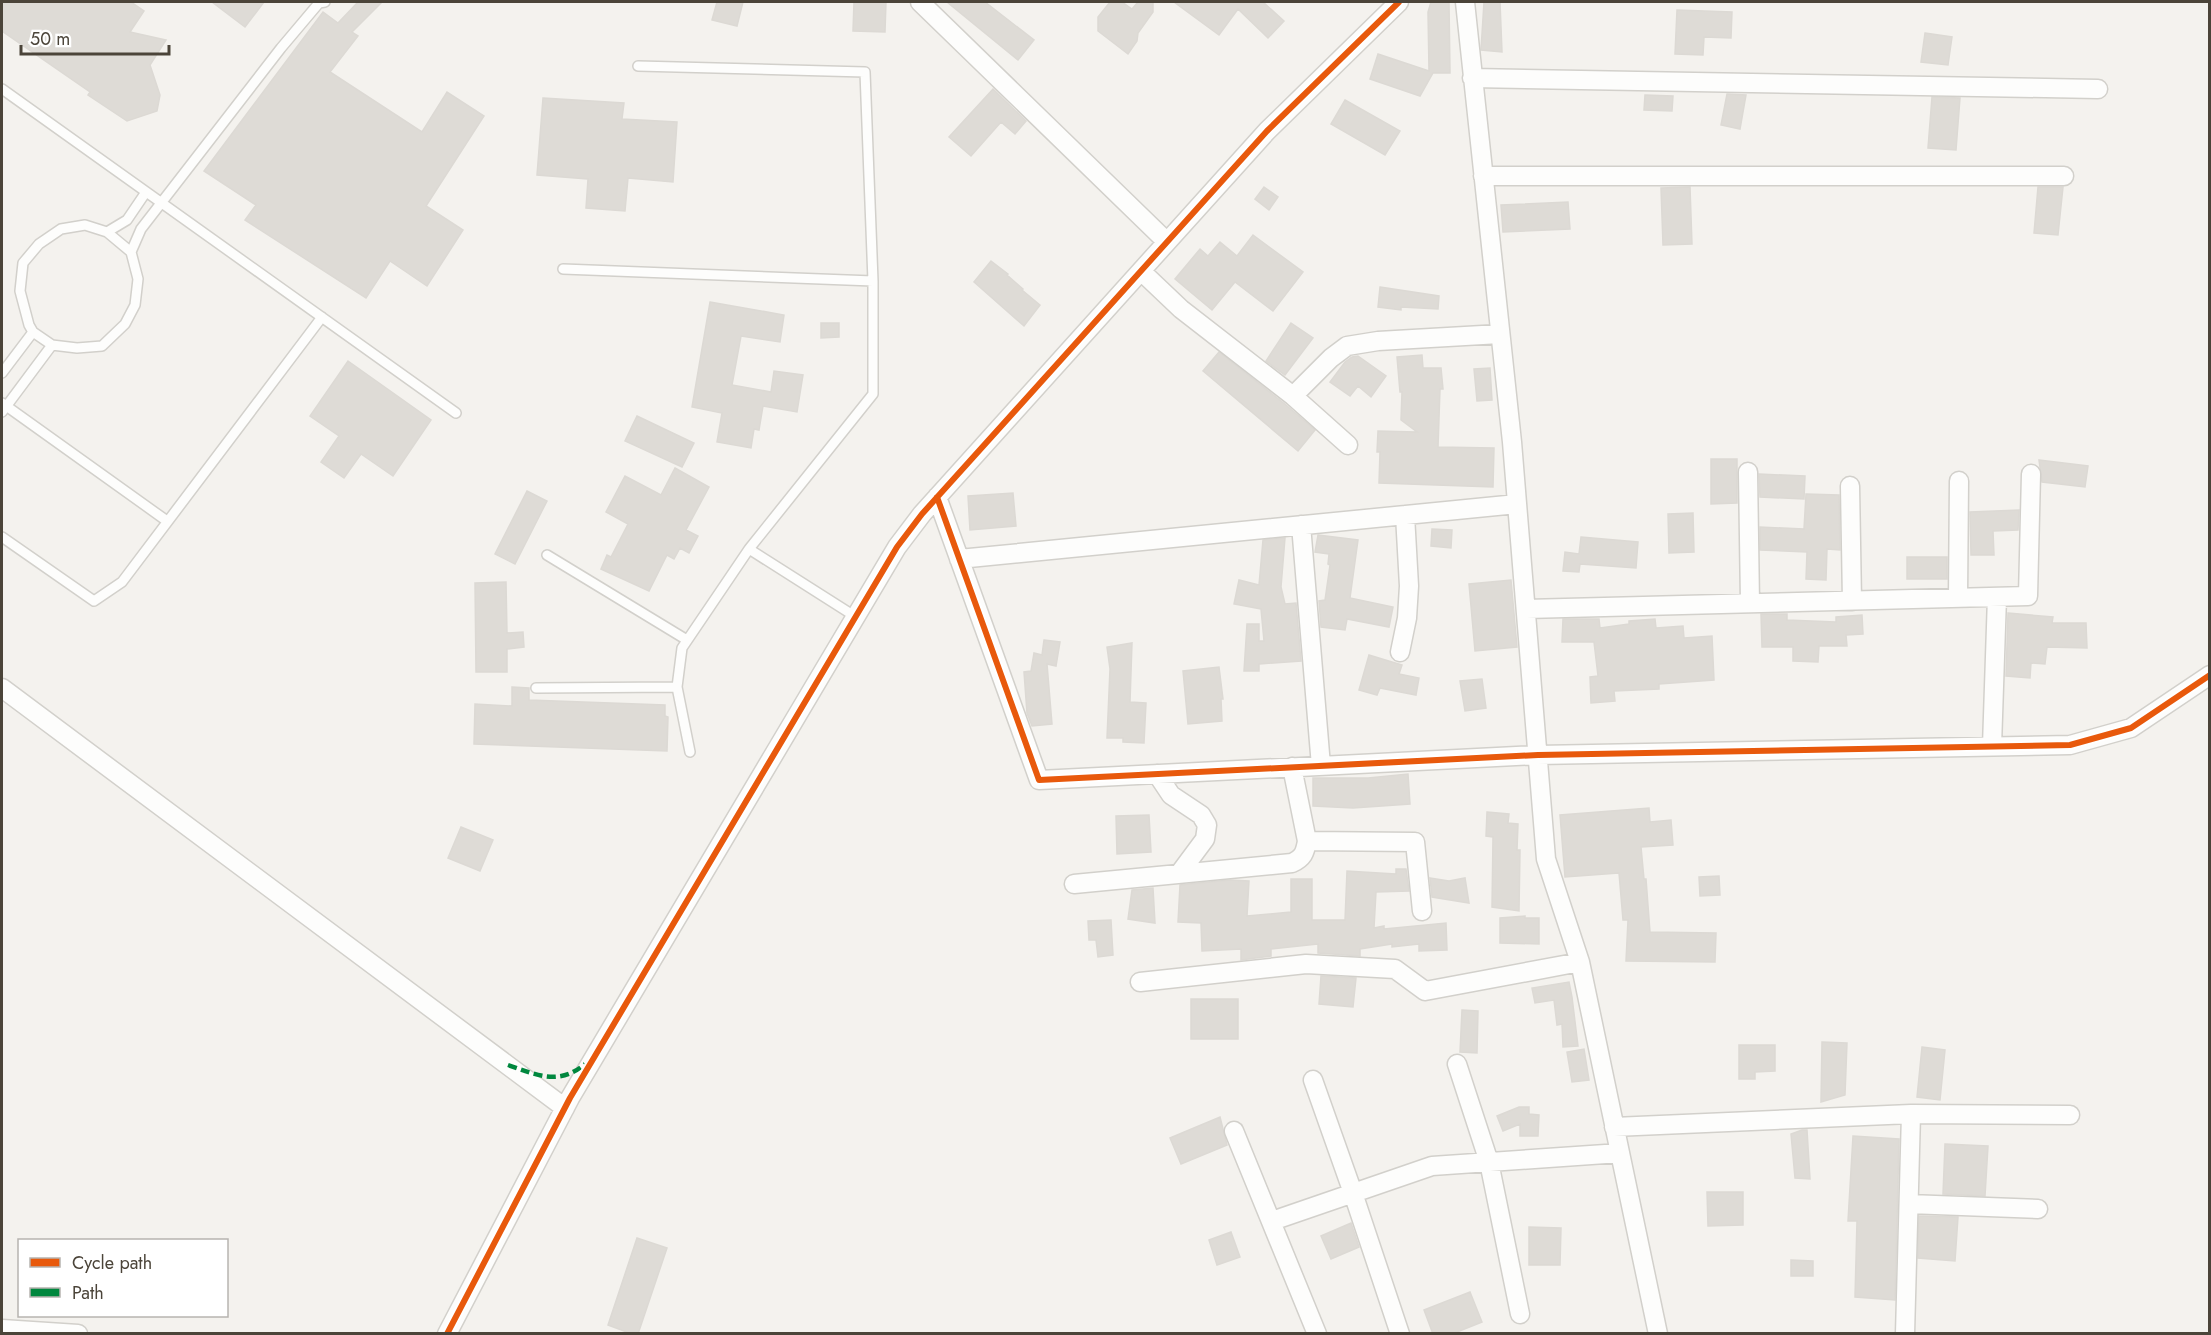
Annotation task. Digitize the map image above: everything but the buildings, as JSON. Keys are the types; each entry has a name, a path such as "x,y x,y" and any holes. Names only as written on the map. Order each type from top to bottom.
{"street":[{"path":"920,2 1167,242"},
{"path":"447,1334 566,1108 897,547 937,497 1267,131 1399,2"},
{"path":"1465,2 1517,504 1546,859 1580,962 1658,1334"},
{"path":"1472,78 2098,89"},
{"path":"1483,176 2064,176"},
{"path":"1141,272 1181,309 1293,396 1348,444"},
{"path":"1293,396 1331,358 1347,346 1378,341 1500,334"},
{"path":"1748,472 1750,603"},
{"path":"1526,609 2028,596 2031,474"},
{"path":"1958,598 1959,481"},
{"path":"1850,486 1852,601"},
{"path":"937,497 1039,780 1538,755 2070,745 2131,728 2210,675"},
{"path":"959,559 1517,504"},
{"path":"1400,652 1407,618 1409,586 1405,515"},
{"path":"1301,525 1321,766"},
{"path":"1992,746 1997,597"},
{"path":"2,688 566,1108"},
{"path":"1074,884 1292,863 1301,858 1307,841 1292,767"},
{"path":"1157,774 1171,795 1201,815 1207,825 1205,839 1179,874"},
{"path":"1307,841 1415,842 1422,911"},
{"path":"1140,982 1306,964 1395,969 1425,991 1580,962"},
{"path":"1457,1064 1490,1162 1521,1314"},
{"path":"1313,1080 1400,1334"},
{"path":"1614,1127 1911,1114 2070,1115"},
{"path":"1905,1334 1911,1114"},
{"path":"1234,1131 1317,1334"},
{"path":"1272,1221 1432,1166 1620,1153"},
{"path":"1909,1204 2038,1209"},
{"path":"2,1329 78,1334"}],"lane":[{"path":"131,252 141,229 161,202 281,48 319,3 325,2"},
{"path":"638,66 865,72 873,281 873,394 749,549 682,648 677,687 690,752"},
{"path":"2,89 456,412"},
{"path":"107,232 127,220 146,192"},
{"path":"85,225 107,232 131,252 138,279 135,305 125,324 102,345 77,348 52,345 33,332 29,325 20,291 23,263 39,244 61,229 85,225"},
{"path":"563,268 873,281"},
{"path":"2,537 94,601 122,582 322,317"},
{"path":"2,373 33,332"},
{"path":"52,345 3,407 167,521"},
{"path":"749,549 856,617"},
{"path":"547,555 687,640"},
{"path":"536,688 677,687"}],"marked path":[{"path":"508,1065 538,1075 557,1077 575,1071 585,1064"}],"cycle path":[{"path":"447,1334 570,1098 897,547 922,514 1267,131 1399,2"},
{"path":"937,497 1039,780 1538,755 2070,745 2131,728 2210,675"}]}
